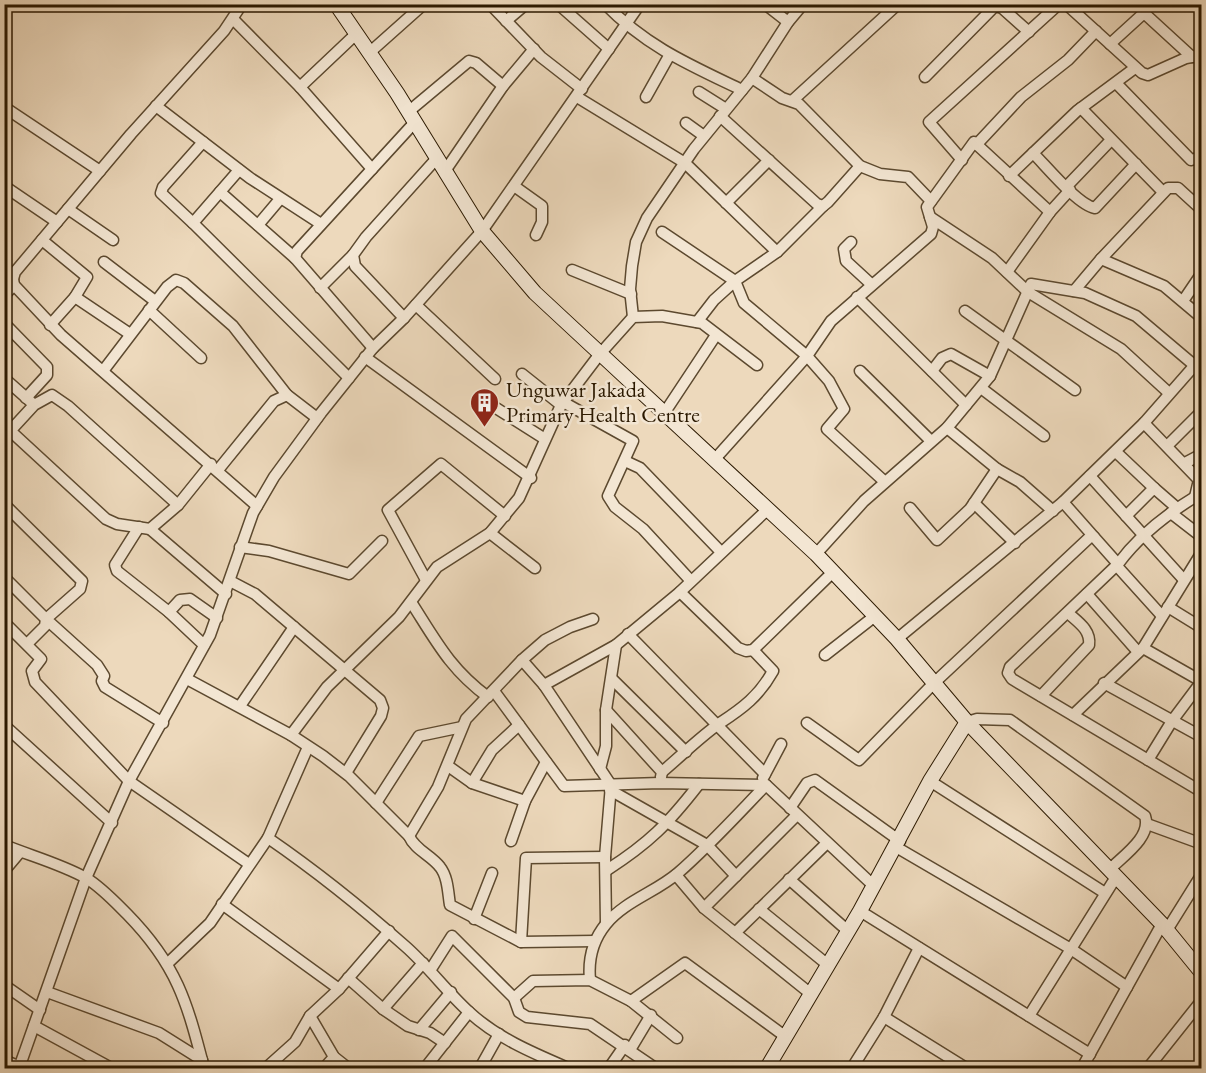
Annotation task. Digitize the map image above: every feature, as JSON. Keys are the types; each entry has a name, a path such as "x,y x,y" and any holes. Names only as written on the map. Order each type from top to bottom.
{"street":[{"path":"336,4 412,117 482,231 535,293 599,355 665,412 816,554 897,639 967,722 1164,927 1202,973"},
{"path":"369,53 424,4"},
{"path":"490,4 579,93 685,163 777,252"},
{"path":"506,21 526,4"},
{"path":"558,4 609,49"},
{"path":"605,4 626,25 669,56 742,90"},
{"path":"4,1060 20,1068 86,878 129,781 164,723 217,618 240,547 257,506 317,418 365,357 404,318 482,231 640,4"},
{"path":"765,4 788,22"},
{"path":"633,317 631,294 636,242 648,218 704,135 752,78 788,22 803,4"},
{"path":"792,101 898,4"},
{"path":"962,160 929,122 1059,4"},
{"path":"1066,4 1135,68 1148,75 1196,56 1144,13 1110,44"},
{"path":"4,296 11,279 42,240 233,19 239,5"},
{"path":"925,77 995,6 1002,8 1029,32"},
{"path":"233,19 300,87 372,169"},
{"path":"716,459 807,356 831,321 931,234 927,207 971,146 978,143 1021,96 1068,60 1096,31"},
{"path":"300,87 356,34"},
{"path":"445,171 503,86 534,49"},
{"path":"646,97 669,56"},
{"path":"295,258 297,251 372,169 412,117 469,61 476,63 503,86"},
{"path":"1009,176 1081,108 1135,68"},
{"path":"752,78 799,104 860,166 880,174 908,177 931,201"},
{"path":"1116,83 1191,160 1202,157"},
{"path":"699,92 769,160 817,204 823,206"},
{"path":"156,106 239,170 321,224"},
{"path":"4,107 100,171"},
{"path":"1081,108 1163,192"},
{"path":"686,123 704,135"},
{"path":"1007,272 1068,188 1111,140"},
{"path":"203,142 163,187 161,193 349,378"},
{"path":"978,143 1009,176 1050,212"},
{"path":"1033,153 1068,188 1095,208 1136,164"},
{"path":"320,288 353,255 366,237 437,158"},
{"path":"726,203 769,160"},
{"path":"697,322 714,300 735,281 777,252 860,166"},
{"path":"193,224 239,170"},
{"path":"4,186 57,222"},
{"path":"514,186 542,206 542,222 536,235"},
{"path":"1074,291 1168,188 1178,188 1202,210"},
{"path":"220,192 295,258 373,348"},
{"path":"258,225 280,199"},
{"path":"68,209 113,240"},
{"path":"930,217 971,243 1028,292 1120,349 1169,393"},
{"path":"662,232 735,281 744,303 807,356 829,381 844,410 827,429 885,482"},
{"path":"42,240 87,277 75,297 50,325"},
{"path":"851,242 844,249 846,261 871,284"},
{"path":"353,255 355,266 404,318"},
{"path":"1101,259 1164,285 1202,318"},
{"path":"104,262 152,306 201,357"},
{"path":"572,270 631,294"},
{"path":"1183,301 1201,274"},
{"path":"11,279 50,325 257,506"},
{"path":"103,371 152,306 176,280 184,283 233,326 286,395 317,418"},
{"path":"816,554 864,501 947,428 981,388 990,376 1031,284 1085,293 1136,316 1198,361 1144,423 1063,502 897,639"},
{"path":"75,297 130,334"},
{"path":"857,297 966,405"},
{"path":"416,305 495,379"},
{"path":"965,311 1076,390"},
{"path":"291,735 327,687 376,641 411,602 426,580 447,559 490,533 505,516 531,478 545,439 562,404 599,355 633,317 662,316 697,322 757,365"},
{"path":"4,323 47,367 47,375 8,428 106,519 117,524 145,528 226,594"},
{"path":"665,412 716,334"},
{"path":"932,371 942,358 951,354 990,376"},
{"path":"365,357 531,478"},
{"path":"860,371 931,441"},
{"path":"522,374 562,404 633,441 608,496 610,501 643,529 691,581"},
{"path":"4,378 30,401"},
{"path":"981,388 1044,436"},
{"path":"30,401 52,395 68,406 178,505"},
{"path":"204,645 169,612 117,571 115,565 145,528 178,505 274,401 286,395"},
{"path":"496,408 545,439"},
{"path":"1167,446 1202,411"},
{"path":"1144,423 1199,480 1198,497 1174,510 1129,548 1117,564 1010,667 1008,673 1012,679 1202,792"},
{"path":"947,428 997,469 1020,482 1053,511"},
{"path":"1116,452 1202,537"},
{"path":"1185,463 1202,454"},
{"path":"625,461 640,468 721,552"},
{"path":"426,580 388,510 426,476 441,464 505,516"},
{"path":"910,508 937,540 974,503 997,469"},
{"path":"1090,476 1184,580"},
{"path":"1126,516 1154,488"},
{"path":"1063,502 1117,564 1165,611 1202,628"},
{"path":"974,503 1015,543"},
{"path":"4,504 82,581 81,589 46,619 45,626 27,644"},
{"path":"544,685 616,645 681,592 768,509"},
{"path":"490,533 535,568"},
{"path":"807,723 859,760 934,683 1089,537 1094,537"},
{"path":"240,547 269,551 350,574 382,541"},
{"path":"1073,716 1104,683 1141,650 1202,552"},
{"path":"681,592 738,648 746,651 753,650 833,572"},
{"path":"4,577 97,665 104,676 102,681 105,687 164,723"},
{"path":"230,581 255,594 380,700 383,708 381,717 346,773"},
{"path":"1086,594 1141,650 1201,681 1172,721 1149,760"},
{"path":"169,612 180,600 190,599 217,618"},
{"path":"411,602 451,665 464,680 491,694 519,725 564,786 610,788 661,778 699,784 763,782"},
{"path":"1041,696 1089,645 1090,637 1087,631 1068,613"},
{"path":"825,655 875,616"},
{"path":"409,836 448,766 462,727 522,660 556,633 593,619"},
{"path":"4,622 41,659 32,671 35,682 129,781 249,864"},
{"path":"240,706 294,627"},
{"path":"628,634 719,724 763,782 874,886"},
{"path":"600,769 606,746 606,710 616,645"},
{"path":"661,778 686,752 719,724 740,712 773,671 753,650"},
{"path":"522,660 544,685 600,769 610,788 605,857 607,870 606,923"},
{"path":"187,679 291,735 346,773 409,836 413,844 440,867 446,879 450,905 521,942 595,941"},
{"path":"612,679 686,752"},
{"path":"1104,683 1202,737"},
{"path":"606,710 661,778"},
{"path":"767,1068 860,911 930,781 967,722 976,719 1010,720 1144,816 1147,824 1146,832 1113,873 1105,893 1029,1016"},
{"path":"4,725 112,823"},
{"path":"472,783 492,750 519,725"},
{"path":"376,803 419,736 462,727"},
{"path":"590,980 589,961 595,941 606,923 623,909 676,875 707,845 763,782 781,744"},
{"path":"168,963 210,923 268,838 308,747"},
{"path":"511,841 525,801 546,762"},
{"path":"448,766 472,783 525,801"},
{"path":"704,908 736,876 793,811 807,783 815,780 898,844 1127,987"},
{"path":"930,781 1105,893"},
{"path":"607,870 644,846 669,821 699,784"},
{"path":"610,788 707,845 736,876"},
{"path":"1147,824 1202,844"},
{"path":"268,838 316,871 388,931 427,966 469,1012 513,1044 568,1068"},
{"path":"735,933 827,843"},
{"path":"4,845 86,878 138,925 168,963 189,1010 203,1064"},
{"path":"4,871 20,852"},
{"path":"521,942 526,858 605,857"},
{"path":"474,919 492,873"},
{"path":"1082,1068 1127,987 1164,927 1202,874"},
{"path":"676,875 704,908 811,994"},
{"path":"789,879 848,931"},
{"path":"222,904 339,989"},
{"path":"759,909 828,965"},
{"path":"860,911 1090,1054"},
{"path":"266,1068 295,1042 310,1016 339,989 388,931"},
{"path":"383,1009 427,966 452,936 514,998 519,1012 526,1017 590,1023 656,1068"},
{"path":"852,1068 884,1017 919,948"},
{"path":"631,1001 685,963 786,1037"},
{"path":"348,978 383,1009 445,1043"},
{"path":"514,998 534,981 590,980 631,1001 677,1038"},
{"path":"4,985 40,1010"},
{"path":"47,992 159,1033 203,1064"},
{"path":"419,1030 451,992"},
{"path":"1164,1068 1151,1064 1202,1000"},
{"path":"425,1068 469,1012"},
{"path":"609,1068 628,1048 651,1015"},
{"path":"310,1016 334,1057 348,1068"},
{"path":"884,1017 966,1068"},
{"path":"34,1026 111,1068"},
{"path":"480,1068 499,1034"},
{"path":"324,1068 334,1057"}],"place":[{"name":"Unguwar Jakada Primary Health Centre","path":"485,428"}]}
